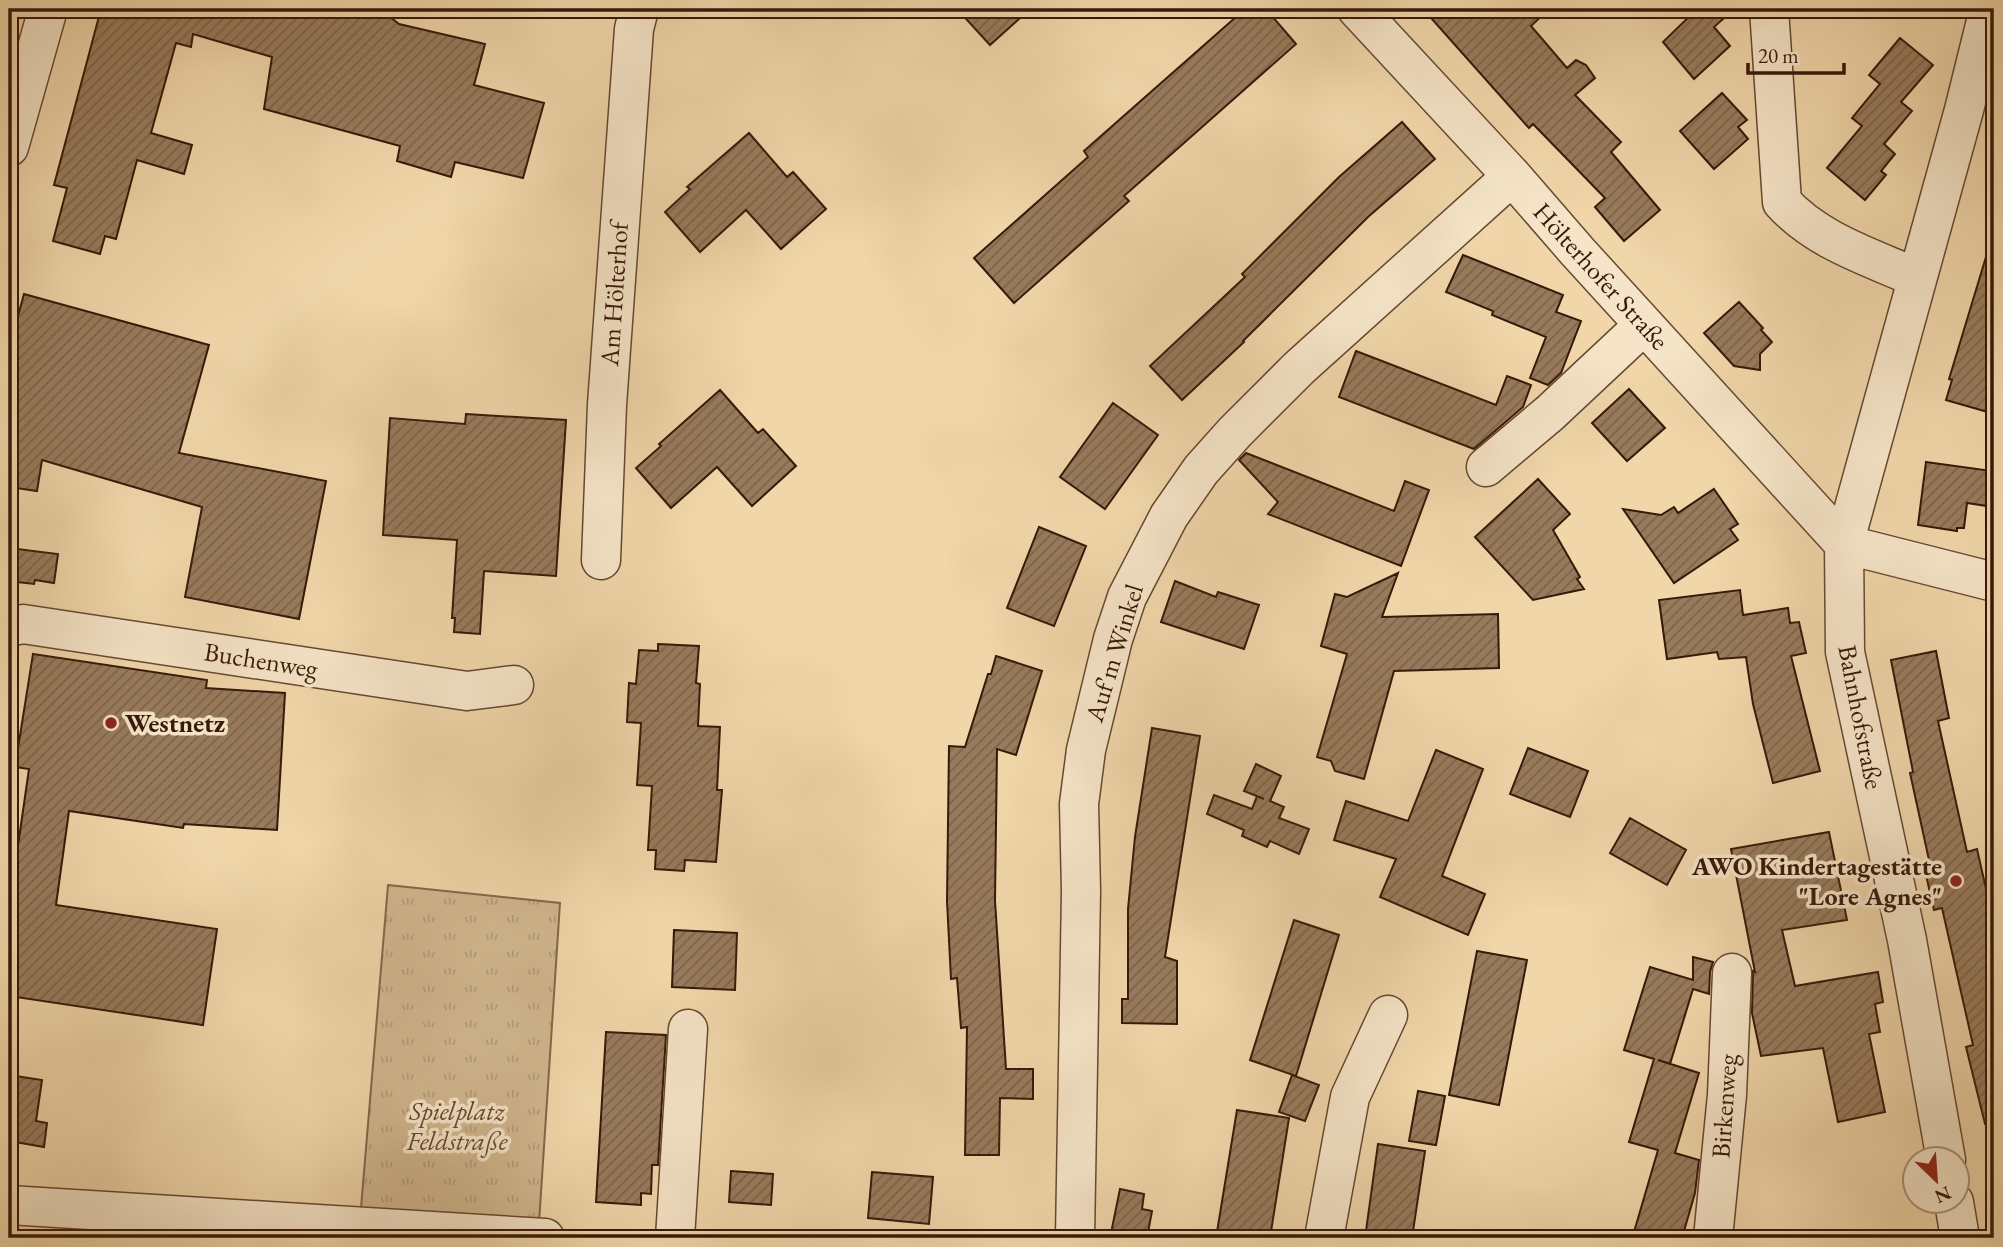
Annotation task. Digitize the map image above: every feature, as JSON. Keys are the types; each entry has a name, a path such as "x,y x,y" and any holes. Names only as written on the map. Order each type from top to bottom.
{"street":[{"path":"9,147 48,9"},
{"name":"Hölterhofer Straße","path":"1357,9 1512,176 1844,544"},
{"path":"1769,9 1782,202 1804,225 1823,237 1917,278"},
{"name":"Bahnhofstraße","path":"1944,1146 1907,940 1845,652 1844,544 1917,278 1979,115 1989,9"},
{"name":"Am Hölterhof","path":"601,560 608,378 629,15"},
{"name":"Auf'm Winkel","path":"1075,1238 1081,891 1079,804 1086,750 1113,639 1127,597 1169,516 1201,470 1235,432 1295,371 1512,176"},
{"path":"1486,467 1550,413 1644,325"},
{"path":"1844,544 1994,582"},
{"name":"Buchenweg","path":"9,627 23,624 467,691 514,685"},
{"name":"Birkenweg","path":"1713,1238 1727,1095 1732,973"},
{"path":"1324,1238 1350,1097 1388,1015"},
{"path":"675,1238 688,1029"},
{"path":"9,1205 544,1238"},
{"path":"1956,1216 1960,1238"}],"green space":[{"name":"Spielplatz Feldstraße","path":"388,885 560,903 539,1223 361,1208"}],"building":[{"path":"101,9 380,9 399,24 485,44 474,85 544,103 523,178 455,162 451,177 397,161 400,146 264,109 272,57 193,34 191,47 176,43 151,133 192,145 184,174 137,160 116,239 105,236 100,254 53,241 67,188 54,185"},
{"path":"957,9 1030,9 990,45"},
{"path":"1245,9 1266,9 1296,44 1124,196 1129,201 1014,303 974,258 1088,157 1084,151"},
{"path":"1423,9 1549,9 1531,26 1567,68 1576,60 1586,65 1595,78 1575,95 1621,142 1611,152 1660,210 1624,241 1595,207 1605,198 1533,124 1529,128"},
{"path":"1697,9 1734,9 1714,27 1730,46 1694,79 1663,42"},
{"path":"1900,38 1933,65 1901,102 1912,111 1884,144 1895,154 1881,171 1886,175 1865,200 1827,168 1862,126 1852,118 1880,84 1869,75"},
{"path":"1722,93 1747,120 1738,127 1748,139 1714,169 1680,131"},
{"path":"1402,122 1435,159 1368,217 1244,342 1182,400 1150,366 1245,277 1242,274 1339,177"},
{"path":"749,133 787,177 793,172 826,209 781,249 746,210 700,252 665,212 690,189 687,187"},
{"path":"1989,247 1994,248 1994,399 1991,413 1946,400 1952,380 1949,379"},
{"path":"1463,255 1563,295 1556,312 1581,321 1561,373 1548,385 1530,378 1546,337 1446,292"},
{"path":"24,294 209,345 179,453 326,481 299,619 185,597 202,507 42,460 37,491 9,487 9,349"},
{"path":"1739,302 1772,342 1760,354 1760,370 1734,366 1704,333"},
{"path":"1356,351 1496,405 1507,376 1531,385 1523,407 1474,449 1339,397"},
{"path":"1629,389 1665,428 1627,461 1592,423"},
{"path":"720,390 758,433 763,429 796,466 752,506 717,467 671,508 636,468"},
{"path":"1113,403 1158,435 1105,509 1060,477"},
{"path":"466,414 566,420 556,576 484,571 480,634 454,632 455,618 452,618 457,540 383,535 390,418 465,424"},
{"path":"1246,453 1394,511 1405,481 1429,490 1401,566 1268,514 1278,502 1239,460"},
{"path":"1926,462 1992,471 1987,506 1967,503 1964,528 1957,528 1957,531 1918,525"},
{"path":"1538,479 1570,514 1553,530 1584,589 1533,600 1475,537"},
{"path":"1714,489 1738,524 1730,529 1738,540 1674,583 1623,509 1661,515 1674,507 1678,513"},
{"path":"1039,527 1086,546 1054,626 1007,608"},
{"path":"9,548 58,554 54,583 35,580 34,584 9,581"},
{"path":"1398,573 1382,617 1498,614 1499,668 1394,671 1364,779 1335,771 1331,761 1317,757 1347,654 1321,646 1335,594 1347,597"},
{"path":"1175,581 1216,597 1218,592 1259,605 1244,649 1161,622"},
{"path":"1740,590 1743,615 1788,608 1790,623 1799,622 1806,653 1791,656 1820,771 1773,783 1753,704 1746,657 1719,659 1717,652 1667,659 1659,600"},
{"path":"658,644 699,646 696,683 700,684 698,726 720,727 717,790 722,790 716,862 685,860 684,871 655,869 656,850 648,850 652,786 637,785 641,723 627,722 629,683 636,684 639,650 658,651"},
{"path":"1936,651 1949,718 1938,721 1967,852 1977,849 1994,924 1994,1123 1985,1124 1966,1047 1973,1045 1942,908 1934,910 1923,862 1929,860 1910,773 1913,772 1891,660"},
{"path":"33,654 207,680 206,688 285,693 277,830 184,824 183,828 69,811 56,905 217,929 203,1025 9,996 9,908 29,769 15,767"},
{"path":"996,656 1042,671 1016,755 997,749 995,901 1006,1069 1033,1069 1033,1099 1000,1098 999,1155 965,1155 967,1027 961,1028 957,978 951,979 947,901 949,746 965,747"},
{"path":"1152,728 1200,736 1165,957 1177,961 1177,1024 1122,1023 1122,999 1128,999 1128,909 1135,837"},
{"path":"1528,748 1588,771 1570,817 1510,794"},
{"path":"1436,750 1483,769 1442,876 1485,894 1468,935 1380,897 1396,859 1334,840 1346,801 1408,821"},
{"path":"1256,764 1281,776 1270,801 1284,807 1279,818 1309,829 1299,854 1270,841 1267,847 1242,836 1244,830 1207,814 1214,795 1252,809 1257,796 1244,791"},
{"path":"1630,818 1686,850 1667,885 1610,853"},
{"path":"1829,832 1847,920 1782,930 1795,986 1878,972 1883,1002 1875,1004 1880,1032 1869,1034 1885,1112 1838,1122 1823,1048 1761,1056 1752,1013 1753,971 1755,972 1731,849"},
{"path":"1294,920 1339,935 1296,1076 1250,1060"},
{"path":"674,930 737,933 735,990 672,987"},
{"path":"1477,951 1527,960 1499,1105 1449,1095"},
{"path":"1693,957 1713,962 1709,994 1693,989 1670,1064 1699,1073 1675,1153 1699,1160 1695,1193 1682,1238 1656,1238 1634,1232 1658,1150 1629,1142 1654,1059 1624,1050 1650,967 1693,980"},
{"path":"606,1032 666,1035 658,1165 652,1165 651,1194 641,1193 641,1205 596,1202"},
{"path":"9,1075 42,1080 36,1121 47,1123 44,1147 9,1141"},
{"path":"1292,1075 1319,1085 1305,1121 1279,1112"},
{"path":"1418,1091 1445,1096 1436,1145 1409,1141"},
{"path":"1237,1110 1289,1118 1270,1238 1216,1238"},
{"path":"1378,1144 1425,1151 1412,1238 1365,1238"},
{"path":"731,1171 773,1174 771,1205 729,1202"},
{"path":"872,1172 933,1177 929,1224 868,1218"},
{"path":"1120,1189 1144,1194 1142,1209 1152,1211 1147,1238 1110,1238"}],"place":[{"name":"Westnetz","path":"111,723"},
{"name":"AWO Kindertagestätte \"Lore Agnes\"","path":"1956,881"}]}
